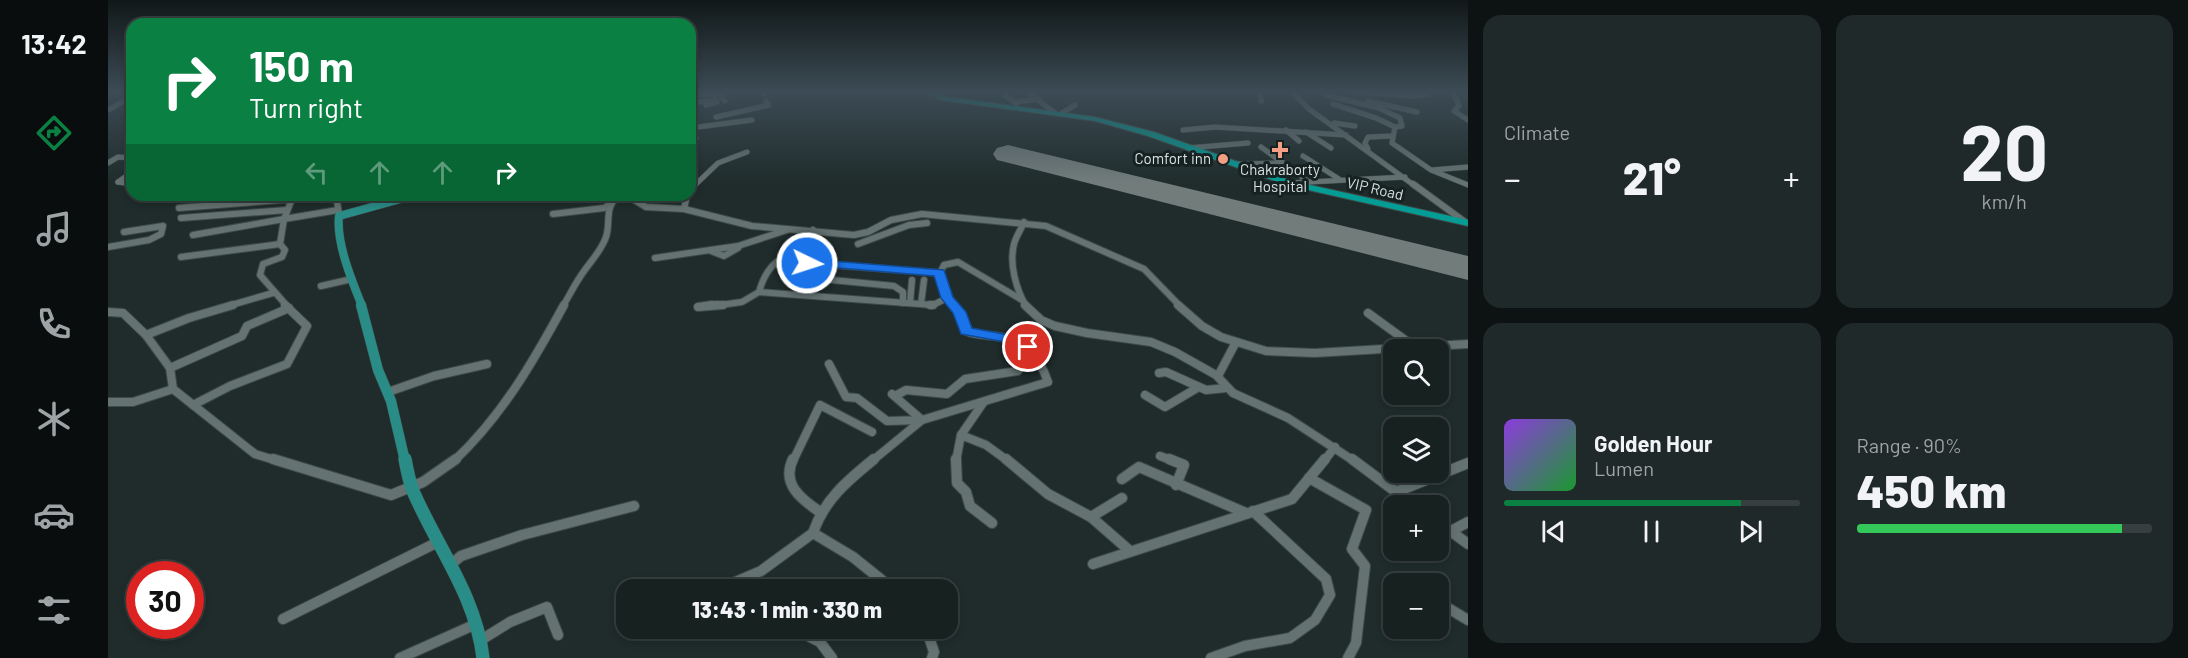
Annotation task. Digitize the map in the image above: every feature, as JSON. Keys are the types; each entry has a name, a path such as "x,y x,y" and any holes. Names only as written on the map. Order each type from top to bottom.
{"highway":[{"name":"VIP Road","path":"1102,122 1135,129 1289,183 1467,221"}],"main road":[{"path":"390,201 339,213 338,225 352,279 366,317 378,370 388,392 412,489 468,600 481,640 483,658"}],"street":[{"path":"696,127 739,122"},
{"path":"1384,122 1395,127 1402,126 1401,122"},
{"path":"1335,123 1355,126"},
{"path":"1335,123 1346,135 1467,221"},
{"path":"1395,127 1392,143 1431,170 1468,185"},
{"path":"1184,130 1215,128 1286,130 1346,135"},
{"path":"1286,130 1299,141"},
{"path":"1305,132 1330,148"},
{"path":"1369,151 1365,143 1368,137 1392,136"},
{"path":"1188,148 1248,143"},
{"path":"1262,147 1309,182"},
{"path":"696,183 718,163 747,152"},
{"path":"1303,156 1340,180"},
{"path":"108,157 126,158"},
{"path":"108,163 118,157"},
{"path":"1234,164 1283,163"},
{"path":"1431,170 1468,167"},
{"path":"126,176 118,182 126,183"},
{"path":"1289,183 1405,177"},
{"path":"179,208 267,201"},
{"path":"193,405 230,386 287,364 307,326 273,293 260,275 263,264 282,257 285,250 280,244 284,219 291,201"},
{"path":"193,235 284,219 339,213 337,201"},
{"path":"553,214 604,208 613,201"},
{"path":"635,201 644,208 684,209 752,226 854,235 868,232 891,220 915,216 954,216 1046,226 1144,269 1165,293 1202,326 1236,342 1266,351 1315,353 1383,348"},
{"path":"684,209 686,201"},
{"path":"108,312 123,313 147,335 170,368 173,389 255,454 390,495 412,489 457,459 503,408 544,345 588,263 601,248 610,232 607,211 609,205"},
{"path":"181,218 287,210"},
{"path":"858,244 870,242 906,224 923,223 915,216"},
{"path":"1024,222 1022,232 1014,241 1012,263 1014,277 1020,287 1022,300 1029,311 1043,322 1089,334 1152,342 1218,376 1226,388 1288,418 1335,447 1400,495"},
{"path":"108,247 149,240 161,234 163,226 124,232"},
{"path":"655,258 709,250 724,256 738,249 738,246 791,228"},
{"path":"759,292 767,267 801,245 809,238 813,230"},
{"path":"181,257 280,244"},
{"path":"829,364 846,397 857,398 887,421 922,420 1047,382 1045,373 1028,347 1015,340 966,332 959,312 947,298 939,273 944,265 958,262 1022,300"},
{"path":"802,294 801,277 804,265 807,263 939,273"},
{"path":"801,277 894,286 901,288 907,303"},
{"path":"321,286 352,279"},
{"path":"907,303 912,280"},
{"path":"921,304 924,280"},
{"path":"717,304 698,307 742,302 759,292 933,305 947,298"},
{"path":"147,335 189,318 273,293"},
{"path":"170,368 242,336 248,326 288,308"},
{"path":"1368,313 1403,339"},
{"path":"1218,376 1236,342"},
{"path":"1449,345 1468,344"},
{"path":"922,420 893,395 906,390 947,394 965,379 1018,372 1028,347"},
{"path":"388,392 434,376 487,364"},
{"path":"1159,373 1166,372 1197,388 1206,390 1226,388"},
{"path":"1145,395 1165,408 1197,388"},
{"path":"108,402 134,402 173,389"},
{"path":"987,401 979,406 961,435 955,465 957,483 966,492 970,506 992,523"},
{"path":"820,512 803,500 792,487 788,470 820,405 872,432"},
{"path":"742,579 782,558 813,532 820,512 850,479 922,420"},
{"path":"961,435 986,445 1017,467 1048,494 1090,517 1130,551"},
{"path":"1093,564 1292,499 1335,447"},
{"path":"1160,456 1184,465 1176,485"},
{"path":"1396,492 1468,463"},
{"path":"1122,478 1139,468 1204,495 1232,510 1250,512 1309,561 1326,579 1330,595 1315,620 1290,638 1245,646 1211,658"},
{"path":"1309,478 1366,510 1352,549 1365,566 1362,615 1356,643 1348,658"},
{"path":"1090,517 1122,498"},
{"path":"450,565 461,556 522,535 634,506"},
{"path":"1468,522 1451,531 1468,544"},
{"path":"813,532 853,557 880,579"},
{"path":"283,619 438,542"},
{"path":"481,640 510,622 547,607 558,635"},
{"path":"1449,609 1468,620"},
{"path":"400,658 476,624"},
{"path":"814,639 820,642 832,658"},
{"path":"930,639 934,652 932,658"}],"runway":[{"path":"1008,154 1468,268"}],"place":[{"name":"Chakraborty Hospital","path":"1280,150"},
{"name":"Comfort inn","path":"1223,159"}],"route":[{"path":"807,263 939,273 947,298 959,312 966,332 1015,340 1028,347"}]}
